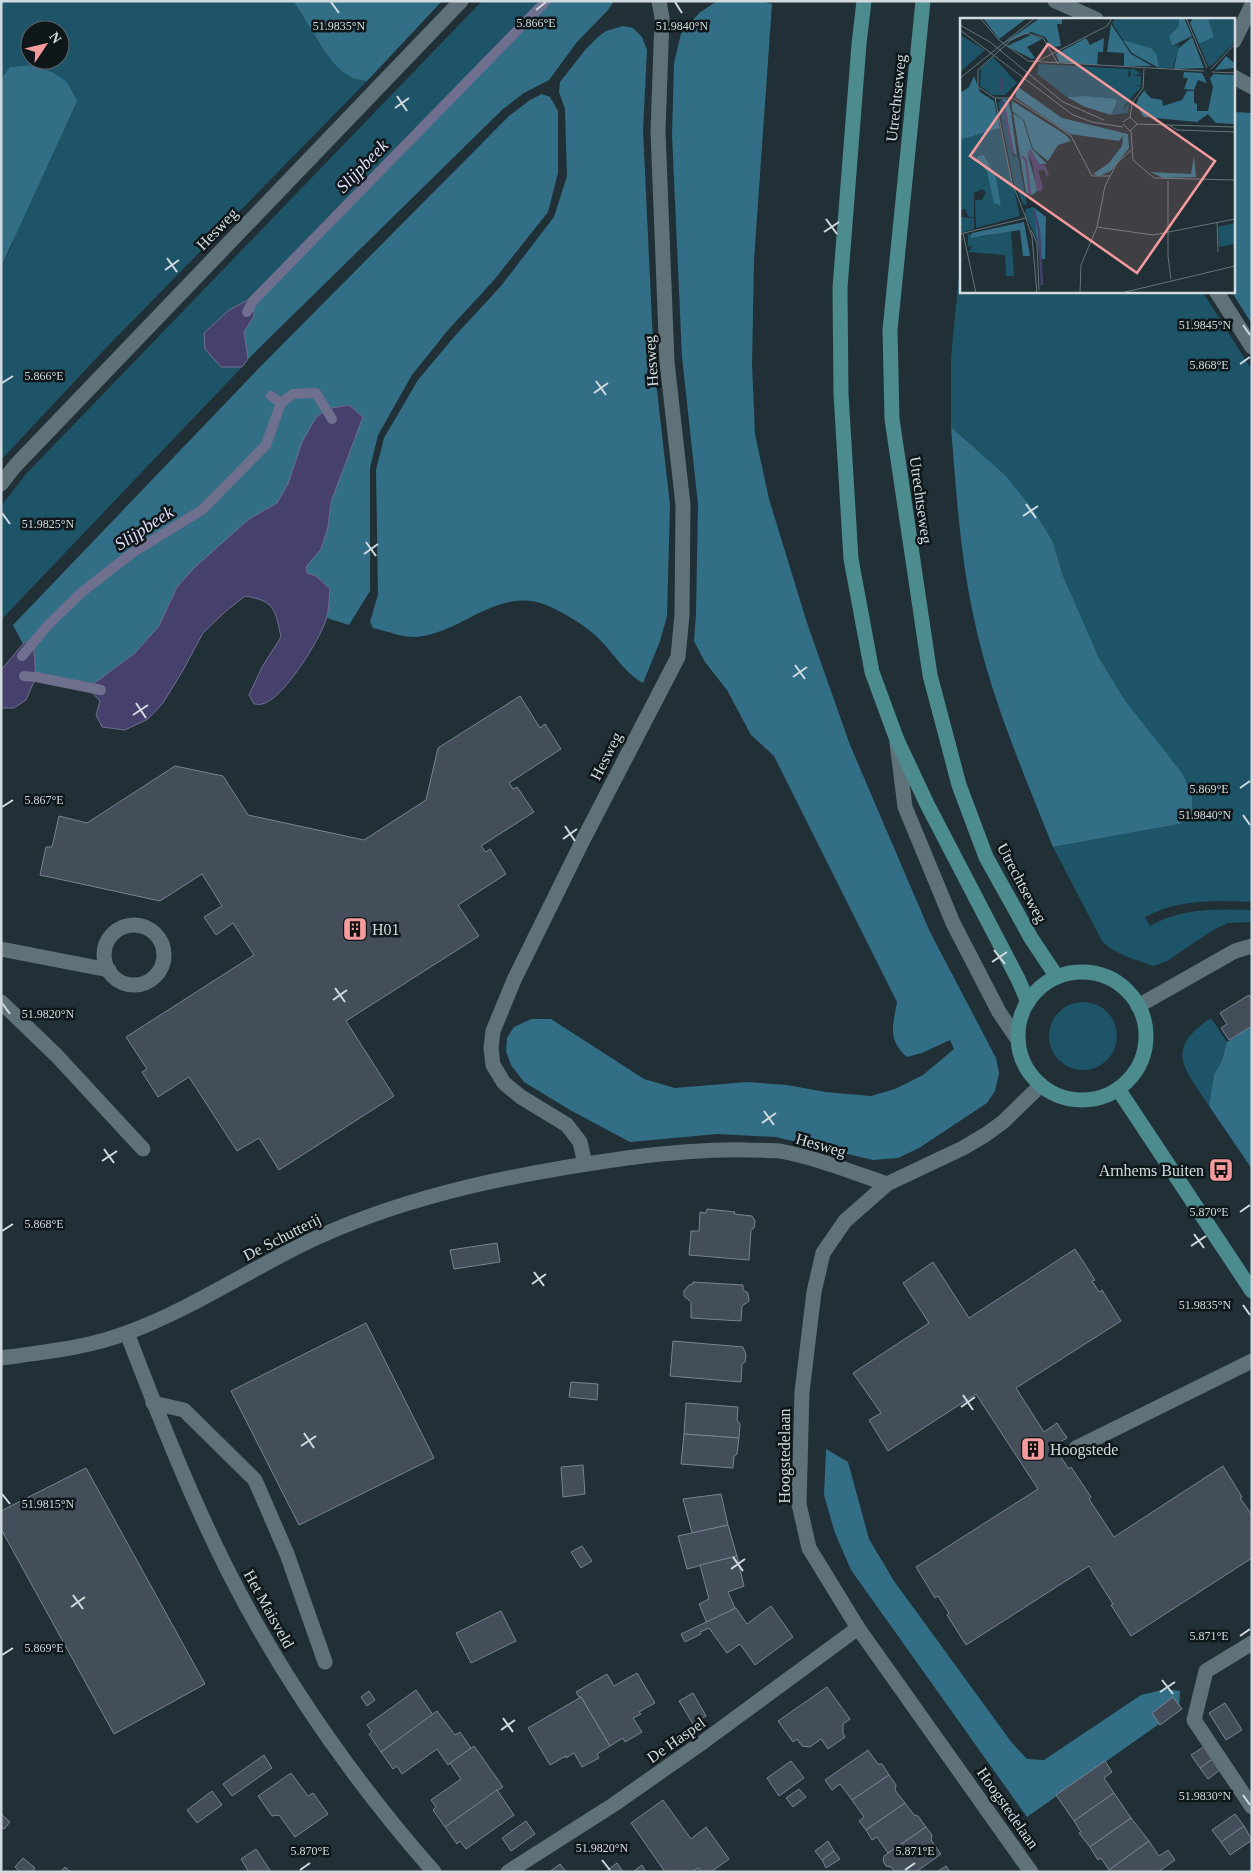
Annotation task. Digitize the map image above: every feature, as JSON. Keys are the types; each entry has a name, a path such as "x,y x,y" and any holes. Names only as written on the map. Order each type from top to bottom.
{"main road":[{"path":"864,1 840,288 841,394 851,559 872,672 897,740 927,804 1018,979 1028,1002"},
{"name":"Utrechtseweg","path":"924,1 890,330 892,419 930,674 959,785 986,857 1032,938 1057,977"},
{"path":"1076,972 1096,974 1109,978 1120,985 1138,1006 1144,1023 1146,1042 1141,1060 1131,1076 1118,1089 1103,1096 1087,1100 1055,1094 1041,1085 1030,1072 1022,1057 1018,1040 1022,1013 1036,992 1057,977 1076,972"},
{"path":"1118,1089 1252,1291"}],"street":[{"name":"Hesweg","path":"1,484 22,459 461,1"},
{"name":"Hesweg","path":"659,1 662,18 658,131 667,362 683,505 682,616 678,656 582,842 514,980 493,1031 491,1048 493,1065 504,1083 521,1097 567,1125 580,1142 585,1164 670,1152 720,1150 778,1151 816,1160 887,1184"},
{"path":"1054,1 1062,18"},
{"path":"1054,1 1094,18"},
{"path":"1236,37 1252,5"},
{"path":"1236,78 1252,87"},
{"path":"1217,292 1252,347"},
{"path":"897,740 905,807 952,923 999,1012 1018,1040"},
{"path":"1138,1006 1235,951 1252,946"},
{"path":"1,949 109,970"},
{"path":"1,1002 57,1056 143,1149"},
{"name":"Hoogstedelaan","path":"1031,1872 858,1628 809,1548 799,1504 802,1392 814,1292 824,1253 845,1221 887,1184 985,1136 1003,1122 1041,1085"},
{"name":"De Schutterij","path":"1,1358 68,1349 128,1333 170,1314 316,1238 391,1208 483,1182 585,1164"},
{"name":"Het Maisveld","path":"128,1333 153,1403 196,1504 229,1573 269,1646 292,1684 348,1765 434,1872"},
{"path":"1076,1448 1252,1361"},
{"path":"153,1403 184,1410 255,1480 287,1554 326,1662"},
{"name":"De Haspel","path":"508,1872 613,1805 710,1737 858,1628"},
{"path":"1252,1643 1206,1671 1194,1720 1252,1807"}],"shaded area":[{"path":"1,1 293,1 303,13 318,42 352,78 367,81 104,350 1,460 1,267 13,243 52,72 46,70 70,70 70,20 20,20 20,66 10,67 1,79"},
{"path":"293,1 442,1 367,81 353,78 342,71 326,53"},
{"path":"482,1 545,1 250,299 229,310 221,367 242,367 1,620 1,506 26,474"},
{"path":"545,1 614,1 608,10 577,42 549,80 524,93 503,109 248,359 244,332 254,316 253,301 250,299"},
{"path":"717,1 761,1 772,4 754,260 752,364 755,434 769,499 807,623 850,745 930,932 996,1058 999,1073 995,1091 987,1103 919,1148 898,1158 873,1160 776,1137 717,1134 630,1142 570,1110 524,1082 511,1065 506,1051 507,1038 514,1027 531,1019 551,1019 644,1079 675,1088 747,1082 787,1085 825,1092 871,1096 895,1089 923,1075 954,1049 950,1040 922,1053 907,1057 896,1044 893,1025 897,1002 774,756 751,735 727,690 705,662 694,641 698,504 682,357 672,135 674,63 681,34 699,13"},
{"path":"623,26 633,28 642,37 647,50 643,130 654,364 670,505 667,616 660,641 643,683 629,673 601,641 584,626 546,605 529,601 512,601 496,606 450,628 434,634 417,637 373,628 370,622 378,594 376,470 384,438 418,380 501,286 554,217 567,176 565,109 559,92 560,82 586,49 599,36 606,31"},
{"path":"20,66 20,70 45,70 52,72 67,82 77,101 1,267 1,79 10,67"},
{"path":"542,94 550,97 558,111 558,173 548,212 494,280 448,330 412,375 378,435 370,468 370,591 349,625 327,618 330,589 316,576 307,573 306,566 321,549 328,527 331,502 362,417 302,442 288,484 277,503 249,519 177,587 159,626 135,653 88,688 36,677 34,651 28,642 23,644 13,625 262,365 509,116 530,100"},
{"path":"1236,112 1252,113 1252,324 1232,292 1236,292"},
{"path":"960,264 960,292 1203,292 1252,370 1252,902 1197,902 1170,907 1145,917 1150,926 1162,920 1186,913 1212,910 1252,910 1252,922 1228,923 1213,930 1167,961 1153,966 1125,956 1102,941 1053,847 1179,824 1126,702 1098,656 1076,609 1063,576 1053,542 1005,475 951,427 951,358"},
{"path":"250,299 253,301 254,316 244,332 248,359 242,367 221,367 205,349 204,333 229,310"},
{"path":"349,405 363,417 331,502 328,527 321,549 306,567 307,573 316,576 330,589 327,616 316,641 300,668 271,700 262,704 254,704 249,695 262,667 281,637 277,619 272,608 262,601 245,596 203,633 163,703 148,719 125,730 102,727 96,715 100,701 88,688 135,653 159,626 177,587 194,568 249,519 277,503 288,484 302,442 315,419 326,409"},
{"path":"951,427 1005,475 1034,511 1053,542 1063,576 1098,656 1126,702 1182,773 1192,796 1192,817 1179,824 1053,847 997,703 980,644 973,614 962,544"},
{"path":"28,641 34,651 36,677 26,700 14,708 1,708 1,670 23,644"},
{"path":"1083,1002 1096,1005 1107,1012 1114,1023 1117,1036 1114,1049 1107,1060 1096,1067 1083,1070 1070,1067 1059,1060 1052,1049 1049,1036 1052,1023 1059,1012 1070,1005"},
{"path":"1211,1018 1227,1042 1222,1060 1214,1075 1209,1106 1186,1070 1183,1050 1187,1040 1196,1029"},
{"path":"1252,1026 1252,1169 1209,1106 1214,1075 1222,1060 1227,1042"},
{"path":"826,1449 848,1462 869,1539 894,1581 1012,1743 1027,1759 1044,1760 1141,1695 1166,1689 1180,1691 1179,1710 1027,1817 851,1570 835,1533 824,1495"}],"building":[{"name":"H01","path":"520,696 540,728 545,724 561,749 509,783 513,789 517,787 534,812 481,846 486,852 490,849 506,874 458,905 479,936 346,1021 394,1096 279,1170 259,1138 237,1151 189,1077 158,1097 142,1072 147,1069 126,1037 254,955 233,923 216,935 204,917 222,906 202,874 160,901 40,875 46,847 52,847 59,816 87,823 175,766 223,776 248,815 364,840 426,800 438,748"},
{"path":"1249,995 1252,1000 1252,1026 1229,1040 1221,1028 1227,1024 1220,1013"},
{"path":"707,1209 752,1216 755,1221 754,1228 751,1230 749,1260 689,1255 691,1231 699,1231 700,1212 706,1213"},
{"path":"497,1243 500,1262 454,1269 450,1250"},
{"name":"Hoogstede","path":"1075,1249 1095,1280 1092,1281 1099,1292 1102,1290 1121,1321 1016,1388 1044,1432 1057,1423 1067,1438 1053,1446 1069,1469 1071,1467 1114,1537 1223,1466 1242,1497 1240,1498 1252,1515 1252,1558 1131,1636 1089,1566 966,1645 947,1615 949,1613 938,1596 935,1598 916,1567 1038,1489 976,1394 888,1451 869,1420 881,1413 853,1373 929,1323 903,1283 933,1262 969,1318"},
{"path":"693,1282 743,1285 743,1290 748,1293 749,1301 742,1306 741,1321 691,1318 691,1302 684,1296 684,1291"},
{"path":"366,1323 434,1458 299,1525 231,1391"},
{"path":"673,1341 743,1347 746,1355 745,1362 742,1364 741,1382 670,1376"},
{"path":"571,1382 598,1384 597,1400 569,1397"},
{"path":"686,1403 738,1407 739,1438 684,1434"},
{"path":"684,1434 739,1438 733,1468 681,1464"},
{"path":"583,1465 585,1494 563,1497 561,1467"},
{"path":"86,1468 205,1684 114,1734 1,1529 1,1511"},
{"path":"721,1494 728,1525 692,1533 683,1499"},
{"path":"728,1525 737,1556 687,1569 678,1536"},
{"path":"582,1546 592,1561 581,1568 571,1552"},
{"path":"737,1556 744,1586 728,1592 735,1608 707,1623 699,1604 709,1599 700,1565"},
{"path":"771,1606 793,1637 755,1665 740,1644 727,1653 709,1628 685,1642 681,1634 736,1608 747,1624"},
{"path":"501,1611 516,1641 471,1663 456,1633"},
{"path":"637,1673 655,1703 639,1712 641,1714 633,1718 642,1732 625,1742 623,1738 610,1746 581,1697 576,1692 607,1674 614,1686"},
{"path":"827,1687 850,1719 843,1724 845,1737 828,1749 821,1739 810,1747 802,1746 797,1739 793,1742 778,1721"},
{"path":"416,1690 433,1715 381,1752 369,1734 372,1732 367,1725"},
{"path":"369,1691 375,1700 367,1706 361,1697"},
{"path":"693,1693 706,1716 693,1724 679,1701"},
{"path":"581,1697 610,1746 597,1754 599,1758 582,1767 574,1753 550,1765 528,1728"},
{"path":"1173,1697 1182,1709 1160,1725 1152,1713"},
{"path":"1225,1703 1242,1730 1226,1740 1209,1713"},
{"path":"437,1711 455,1735 460,1732 471,1748 448,1765 437,1749 402,1774 397,1766 393,1769 381,1752"},
{"path":"474,1746 503,1787 445,1827 433,1810 436,1807 431,1800 461,1779 450,1763"},
{"path":"1205,1746 1214,1758 1200,1768 1191,1755"},
{"path":"868,1750 878,1764 882,1764 889,1775 852,1800 840,1784 832,1790 825,1780"},
{"path":"264,1755 272,1768 232,1796 223,1784"},
{"path":"1214,1758 1221,1769 1208,1779 1200,1768"},
{"path":"791,1761 804,1778 779,1796 767,1778"},
{"path":"1105,1761 1112,1772 1104,1778 1114,1793 1074,1821 1056,1795"},
{"path":"291,1773 308,1796 313,1793 328,1814 295,1837 279,1815 272,1816 258,1796"},
{"path":"889,1775 896,1785 895,1790 905,1803 866,1830 859,1821 864,1817 852,1800"},
{"path":"799,1789 806,1797 793,1807 786,1798"},
{"path":"497,1790 514,1815 466,1849 460,1841 457,1844 445,1827"},
{"path":"212,1791 222,1805 197,1823 187,1810"},
{"path":"1114,1793 1131,1818 1090,1847 1079,1833 1081,1832 1074,1821"},
{"path":"663,1800 691,1839 706,1827 729,1859 711,1872 701,1872 698,1868 692,1872 665,1872 631,1823"},
{"path":"905,1803 926,1827 888,1853 877,1837 872,1840 866,1830"},
{"path":"1,1814 10,1822 4,1829 1,1827"},
{"path":"1235,1814 1244,1826 1221,1842 1212,1830"},
{"path":"1131,1818 1149,1841 1109,1870 1101,1858 1098,1860 1090,1847"},
{"path":"526,1821 535,1834 511,1851 502,1838"},
{"path":"1244,1826 1252,1840 1230,1855 1221,1842"},
{"path":"926,1827 932,1835 931,1840 941,1854 916,1872 895,1872 891,1867 886,1866 883,1861 884,1856"},
{"path":"828,1841 834,1851 822,1860 815,1851"},
{"path":"1149,1841 1159,1856 1168,1850 1175,1860 1158,1872 1110,1872 1109,1870"},
{"path":"256,1849 271,1872 249,1872 241,1859"},
{"path":"834,1851 840,1859 826,1868 822,1860"},
{"path":"23,1858 35,1868 32,1872 20,1872 15,1867"},
{"path":"617,1863 623,1872 605,1872"},
{"path":"560,1864 566,1872 549,1872"},
{"path":"642,1865 646,1872 633,1872"},
{"path":"946,1866 950,1872 937,1872"},
{"path":"65,1867 71,1872 60,1872"}],"waterway":[{"name":"Slijpbeek","path":"247,312 253,301 546,1"},
{"path":"281,403 293,394 316,393 332,419"},
{"name":"Slijpbeek","path":"22,656 49,624 82,592 132,553 202,510 266,445 281,403 271,396"},
{"path":"24,676 101,690"}],"place":[{"name":"H01","path":"355,929"},
{"name":"Arnhems Buiten","path":"1221,1170"},
{"name":"Hoogstede","path":"1033,1449"}]}
